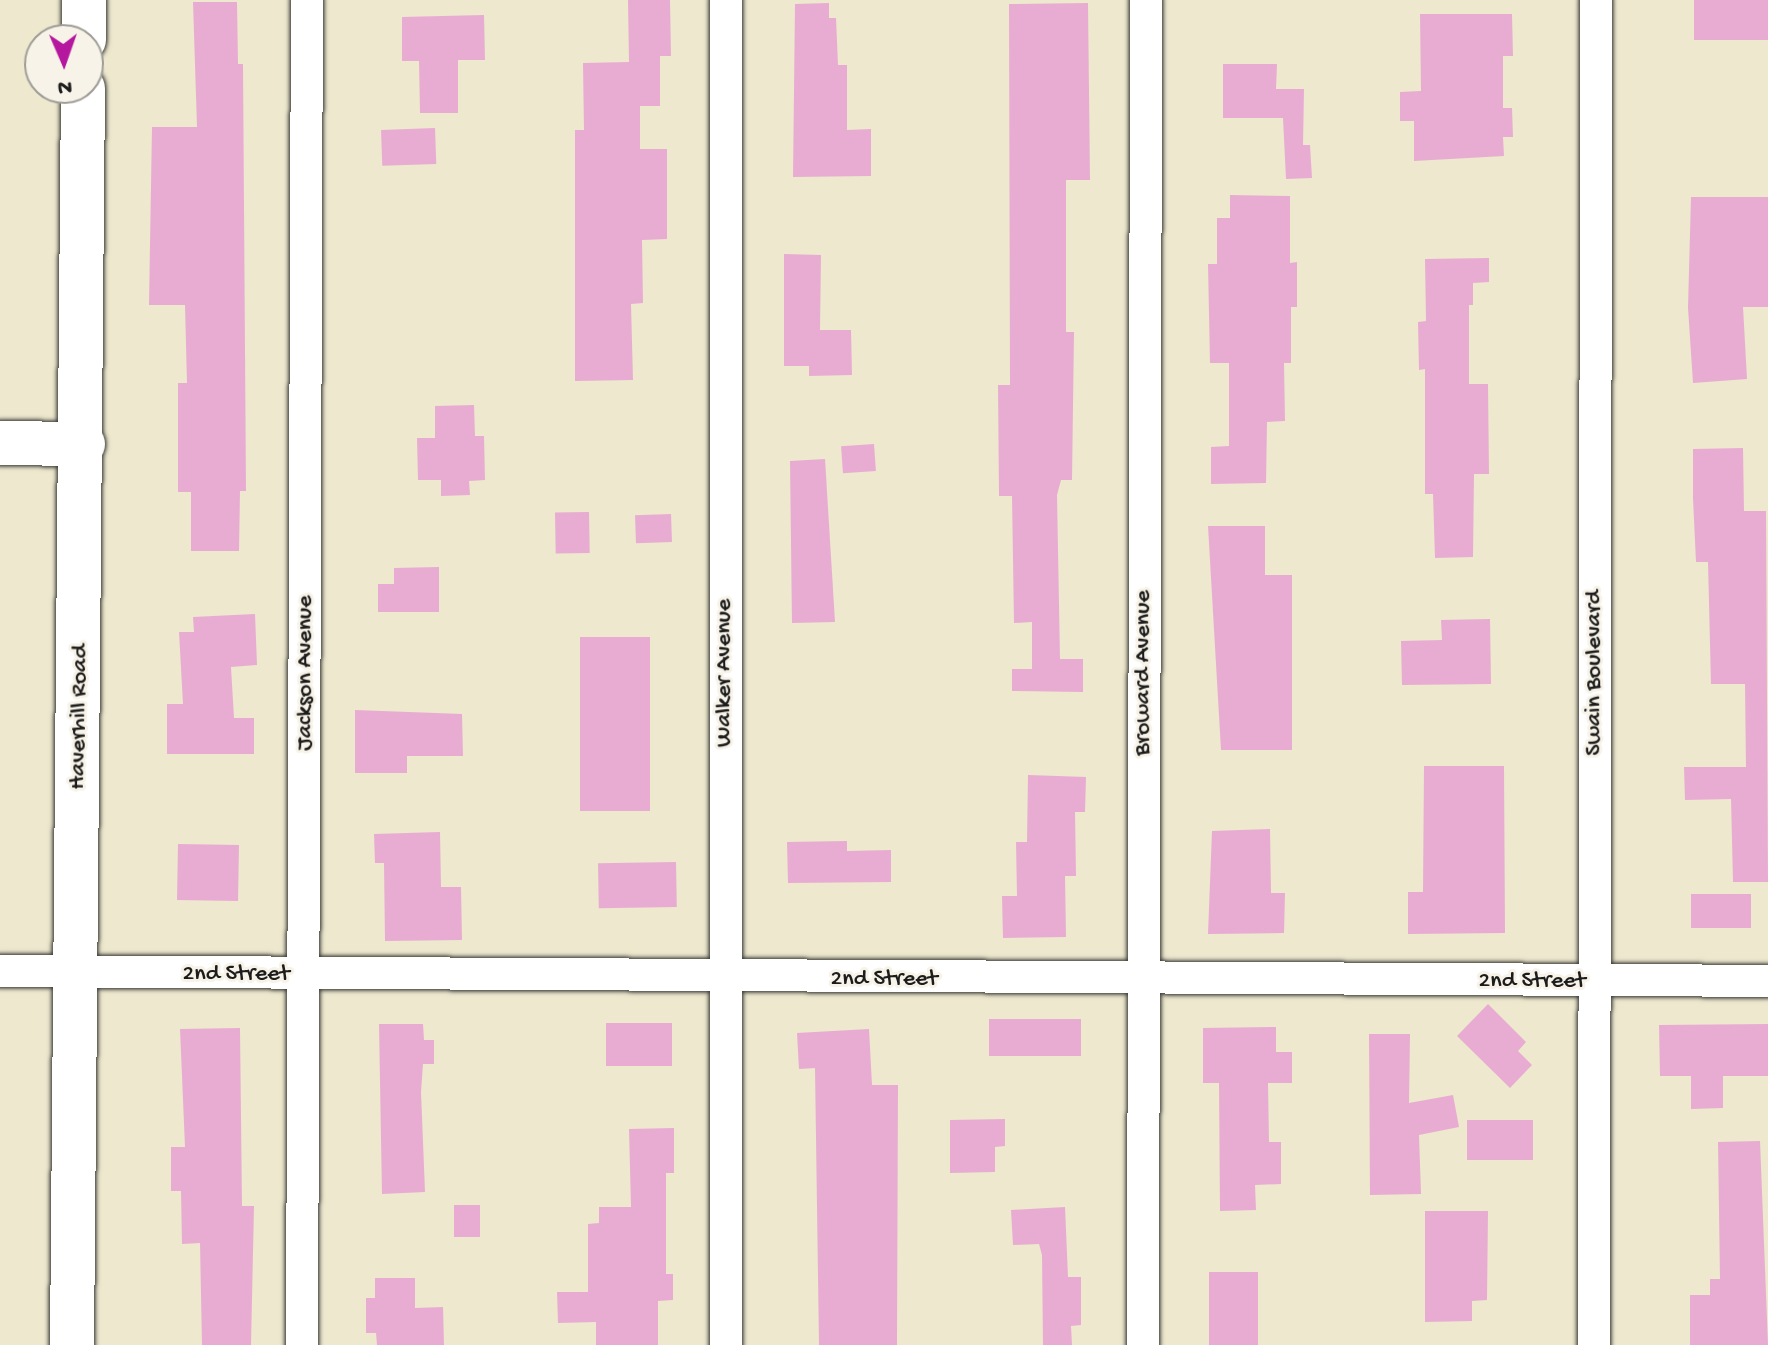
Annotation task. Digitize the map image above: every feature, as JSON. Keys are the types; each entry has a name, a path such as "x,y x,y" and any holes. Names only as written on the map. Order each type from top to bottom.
{"street":[{"path":"84,0 84,24"},
{"name":"Jackson Avenue","path":"302,1345 307,0"},
{"name":"Walker Avenue","path":"726,0 726,1345"},
{"name":"Broward Avenue","path":"1143,1345 1146,0"},
{"name":"Swain Boulevard","path":"1594,1345 1596,0"},
{"name":"Haverhill Road","path":"72,1345 83,444 83,104"},
{"path":"0,443 83,444"},
{"name":"2nd Street","path":"0,971 77,975 724,979 1768,981"}],"building":[{"path":"628,0 670,0 671,56 660,56 660,106 640,106 640,149 667,149 667,239 642,240 643,303 631,304 633,380 575,381 575,130 584,130 583,63 629,62"},
{"path":"1694,0 1768,0 1768,40 1694,40"},
{"path":"193,2 237,2 238,64 243,64 246,491 240,491 239,551 191,551 191,492 178,492 178,383 187,383 185,305 149,305 152,127 197,127"},
{"path":"829,3 829,18 836,18 838,65 847,65 847,130 871,129 871,176 793,177 795,4"},
{"path":"1088,3 1090,180 1066,180 1066,332 1074,332 1072,480 1061,480 1057,495 1060,659 1083,659 1083,692 1012,691 1012,669 1032,669 1032,622 1014,623 1012,496 999,496 998,385 1010,385 1009,4"},
{"path":"1420,14 1512,14 1513,56 1503,56 1503,108 1512,108 1513,137 1503,137 1504,156 1414,161 1414,121 1400,121 1400,92 1421,91"},
{"path":"484,15 485,60 458,60 458,113 420,113 419,61 402,61 402,17"},
{"path":"1223,64 1277,64 1276,89 1304,89 1303,145 1310,145 1312,178 1286,179 1283,118 1223,118"},
{"path":"435,128 436,164 382,166 381,130"},
{"path":"1230,195 1290,196 1290,263 1297,262 1297,307 1291,307 1291,363 1284,363 1285,421 1267,422 1266,483 1211,484 1211,447 1229,446 1229,363 1210,363 1208,264 1217,264 1217,218 1230,218"},
{"path":"1691,197 1768,197 1768,307 1743,307 1747,379 1693,383 1688,308"},
{"path":"784,254 821,255 820,330 851,330 852,375 809,376 809,366 784,366"},
{"path":"1489,258 1489,282 1473,283 1473,305 1469,305 1469,384 1488,384 1489,474 1474,474 1473,557 1435,558 1433,494 1425,494 1425,369 1419,370 1418,322 1426,321 1425,259"},
{"path":"474,405 475,436 484,436 485,480 469,481 470,495 441,496 441,480 418,480 417,438 435,438 435,406"},
{"path":"874,444 876,471 843,473 841,446"},
{"path":"1743,448 1744,511 1766,511 1768,882 1733,882 1731,799 1685,800 1684,767 1746,767 1745,684 1711,684 1708,562 1696,562 1693,498 1693,449"},
{"path":"825,459 835,622 792,623 790,461"},
{"path":"589,512 590,553 556,554 555,513"},
{"path":"671,514 672,542 636,543 635,515"},
{"path":"1208,526 1265,526 1265,575 1292,575 1292,750 1221,750"},
{"path":"439,567 439,612 378,612 378,584 394,584 394,568"},
{"path":"255,614 257,665 231,667 234,718 254,718 254,754 167,754 167,704 183,704 179,632 194,632 193,617"},
{"path":"1490,619 1491,684 1402,685 1401,641 1442,640 1441,620"},
{"path":"580,637 650,637 650,811 580,811"},
{"path":"355,710 462,714 463,756 407,756 407,773 355,773"},
{"path":"1424,766 1504,766 1505,933 1408,934 1408,892 1423,892"},
{"path":"1028,775 1086,777 1085,812 1075,812 1076,876 1065,876 1066,937 1003,938 1002,896 1017,896 1016,842 1027,842"},
{"path":"1270,829 1271,893 1285,893 1284,933 1208,934 1212,831"},
{"path":"440,832 441,887 461,887 462,940 385,941 384,863 375,863 374,834"},
{"path":"847,841 847,851 891,850 891,882 788,883 787,842"},
{"path":"178,844 239,845 238,901 177,900"},
{"path":"676,862 677,907 599,908 598,863"},
{"path":"1691,894 1751,894 1751,928 1691,928"},
{"path":"1488,1004 1526,1042 1518,1051 1532,1065 1510,1088 1457,1036"},
{"path":"989,1019 1081,1019 1081,1056 989,1056"},
{"path":"606,1023 672,1023 672,1066 606,1066"},
{"path":"379,1024 423,1024 424,1040 434,1040 434,1064 423,1064 421,1092 425,1192 382,1194"},
{"path":"1768,1024 1768,1076 1723,1076 1723,1108 1691,1109 1691,1076 1660,1076 1659,1025"},
{"path":"1276,1027 1276,1052 1292,1052 1292,1083 1268,1083 1269,1142 1281,1142 1281,1184 1255,1185 1256,1210 1220,1211 1219,1083 1203,1083 1203,1028"},
{"path":"240,1028 242,1206 254,1206 251,1345 202,1345 200,1243 182,1244 181,1191 171,1191 171,1147 185,1147 180,1029"},
{"path":"869,1029 872,1085 898,1085 897,1345 819,1345 815,1068 799,1069 797,1033"},
{"path":"1369,1034 1410,1034 1409,1103 1453,1095 1459,1127 1419,1135 1421,1194 1370,1195"},
{"path":"1005,1119 1005,1146 995,1147 995,1172 950,1173 950,1120"},
{"path":"1467,1120 1533,1120 1533,1160 1467,1160"},
{"path":"674,1128 674,1173 666,1173 666,1274 673,1274 673,1300 658,1301 658,1345 596,1345 596,1322 558,1323 557,1292 588,1292 588,1224 599,1223 599,1207 631,1207 629,1129"},
{"path":"1760,1141 1768,1345 1690,1345 1690,1295 1710,1295 1710,1279 1720,1279 1718,1142"},
{"path":"454,1205 480,1205 480,1237 454,1237"},
{"path":"1065,1207 1068,1277 1081,1277 1081,1325 1071,1326 1072,1345 1043,1345 1042,1255 1039,1244 1013,1245 1011,1210"},
{"path":"1425,1211 1488,1211 1487,1300 1472,1301 1472,1321 1425,1322"},
{"path":"1209,1272 1258,1272 1258,1345 1209,1345"},
{"path":"375,1278 415,1278 415,1308 443,1307 444,1345 377,1345 376,1333 366,1333 366,1298 375,1298"}]}
